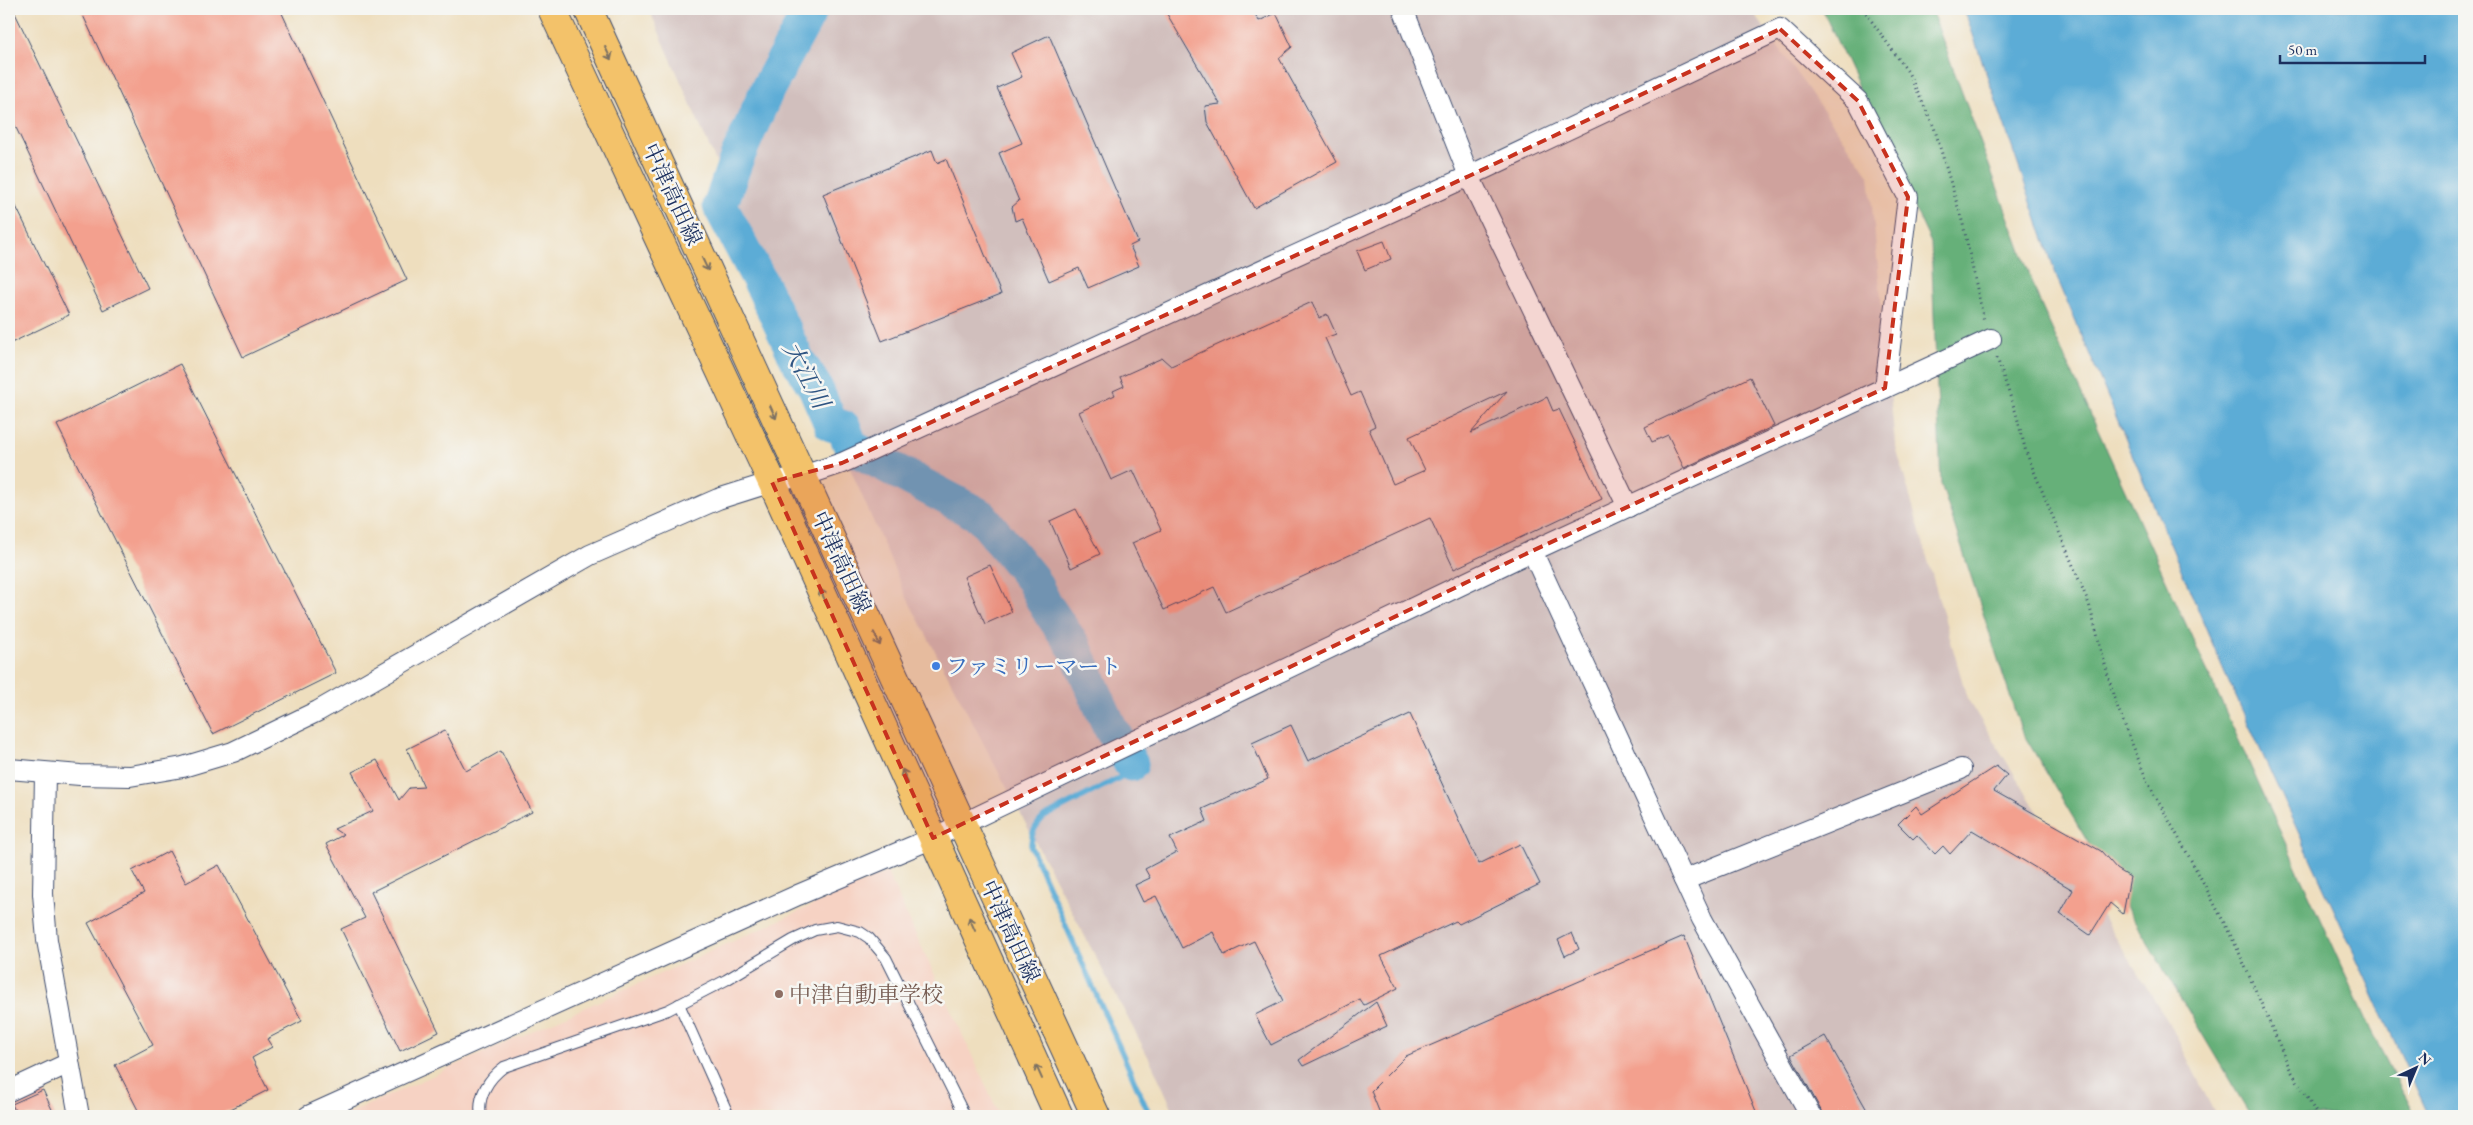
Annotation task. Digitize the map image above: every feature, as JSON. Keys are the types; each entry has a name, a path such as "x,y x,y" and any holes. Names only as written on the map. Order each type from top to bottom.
{"main road":[{"name":"中津高田線","path":"552,9 772,482 1059,1116"},
{"name":"中津高田線","path":"588,9 1096,1116"}],"street":[{"path":"1403,9 1469,176 1628,507"},
{"path":"9,769 44,773 130,776 184,767 233,752 318,711 590,555 718,499 772,482 803,476 842,463 1469,176 1780,29 1858,101 1908,197 1885,388"},
{"path":"308,1116 798,895 933,838 1532,551 1991,339"},
{"path":"1532,551 1702,918 1811,1116"},
{"path":"1684,880 1961,769"},
{"path":"44,773 43,894 47,940 79,1116"},
{"path":"9,1091 70,1063"}],"lane":[{"path":"481,1116 480,1104 484,1090 492,1078 504,1067 679,1004 726,980 806,934 837,926 860,932 869,938 886,958 965,1116"},
{"path":"679,1004 729,1116"}],"path":[{"path":"1863,9 1908,72 1934,127 1963,224 1981,312 2016,413 2026,452 2086,597 2114,698 2147,781 2237,948 2290,1068 2318,1116"}],"highlighted area":[{"path":"1780,29 1858,101 1908,197 1885,388 1532,551 933,838 772,482 842,463 1469,176"}],"shaded area":[{"path":"649,9 1751,9 1869,175 1895,444 1967,698 2172,1028 2216,1116 1176,1116 1152,1064 905,594"},
{"name":"中津自動車学校","path":"887,872 1000,1116 343,1116"}],"green space":[{"path":"1822,9 1931,9 2041,305 2368,1025 2415,1116 2251,1116 2021,730 1941,484 1931,243"}],"water":[{"path":"1964,9 2464,9 2464,1116 2429,1116 2225,673 2058,280"}],"building":[{"path":"9,9 13,9 148,288 103,310 9,113"},
{"path":"80,9 280,9 407,280 243,357"},
{"path":"1164,9 1252,9 1259,21 1276,13 1292,47 1279,58 1337,162 1254,208 1207,122 1205,106 1220,104"},
{"path":"1049,35 1138,242 1130,246 1139,266 1088,288 1079,268 1049,281 1022,218 1015,221 1012,207 1019,201 999,153 1022,143 997,88 1022,77 1011,53"},
{"path":"932,150 937,163 946,159 1001,294 882,341 823,194"},
{"path":"9,192 69,315 9,344"},
{"path":"1384,241 1391,259 1365,270 1357,251"},
{"path":"1312,302 1319,318 1327,314 1336,334 1325,338 1351,396 1360,392 1375,426 1369,429 1393,484 1425,470 1409,437 1507,391 1471,433 1547,397 1553,411 1559,409 1602,499 1454,569 1430,518 1226,612 1214,587 1164,610 1132,543 1161,530 1133,470 1111,480 1079,412 1115,395 1113,391 1124,386 1120,377 1162,358 1171,366"},
{"path":"180,364 336,673 213,734 57,425"},
{"path":"1750,377 1774,426 1684,468 1668,435 1652,442 1645,427"},
{"path":"1076,509 1100,554 1071,568 1050,521"},
{"path":"990,565 1012,612 985,624 964,577"},
{"path":"1410,714 1479,864 1520,844 1540,884 1459,924 1456,921 1381,956 1398,988 1364,1005 1360,999 1271,1045 1255,1015 1283,1001 1254,941 1224,955 1213,932 1182,948 1156,896 1143,902 1135,885 1150,878 1145,869 1177,852 1170,838 1207,821 1202,809 1268,779 1252,743 1291,725 1308,761"},
{"path":"445,730 466,771 501,751 532,812 371,892 439,1032 400,1051 341,929 365,918 326,844 343,835 334,829 373,811 352,772 377,760 399,800 409,788 424,787 407,749"},
{"path":"1996,766 2007,775 1994,791 2101,851 2117,869 2130,877 2123,914 2110,903 2090,935 2060,914 2073,890 1972,830 1950,854 1943,846 1935,854 1917,835 1913,839 1898,824 1916,806 1922,814"},
{"path":"169,851 186,883 219,865 302,1021 267,1039 272,1047 252,1058 268,1090 217,1116 141,1116 115,1065 153,1045 88,923 144,893 132,871"},
{"path":"1572,933 1579,949 1565,956 1558,940"},
{"path":"1684,936 1758,1116 1381,1116 1371,1091 1406,1056"},
{"path":"1376,1002 1387,1026 1303,1066 1299,1060"},
{"path":"1825,1036 1867,1110 1856,1116 1824,1116 1791,1055"},
{"path":"43,1090 55,1116 17,1116 12,1104"}],"waterway":[{"name":"大江川","path":"811,9 768,88 736,160 720,206 764,289 797,359 815,387 831,424 844,428 851,447 981,516 1032,579 1046,606 1075,648 1109,725 1131,764"},
{"path":"1131,764 1128,771 1119,778 1044,817 1034,830 1031,847 1150,1116"}],"place":[{"name":"ファミリーマート","path":"936,666"},
{"name":"中津自動車学校","path":"779,994"}]}
